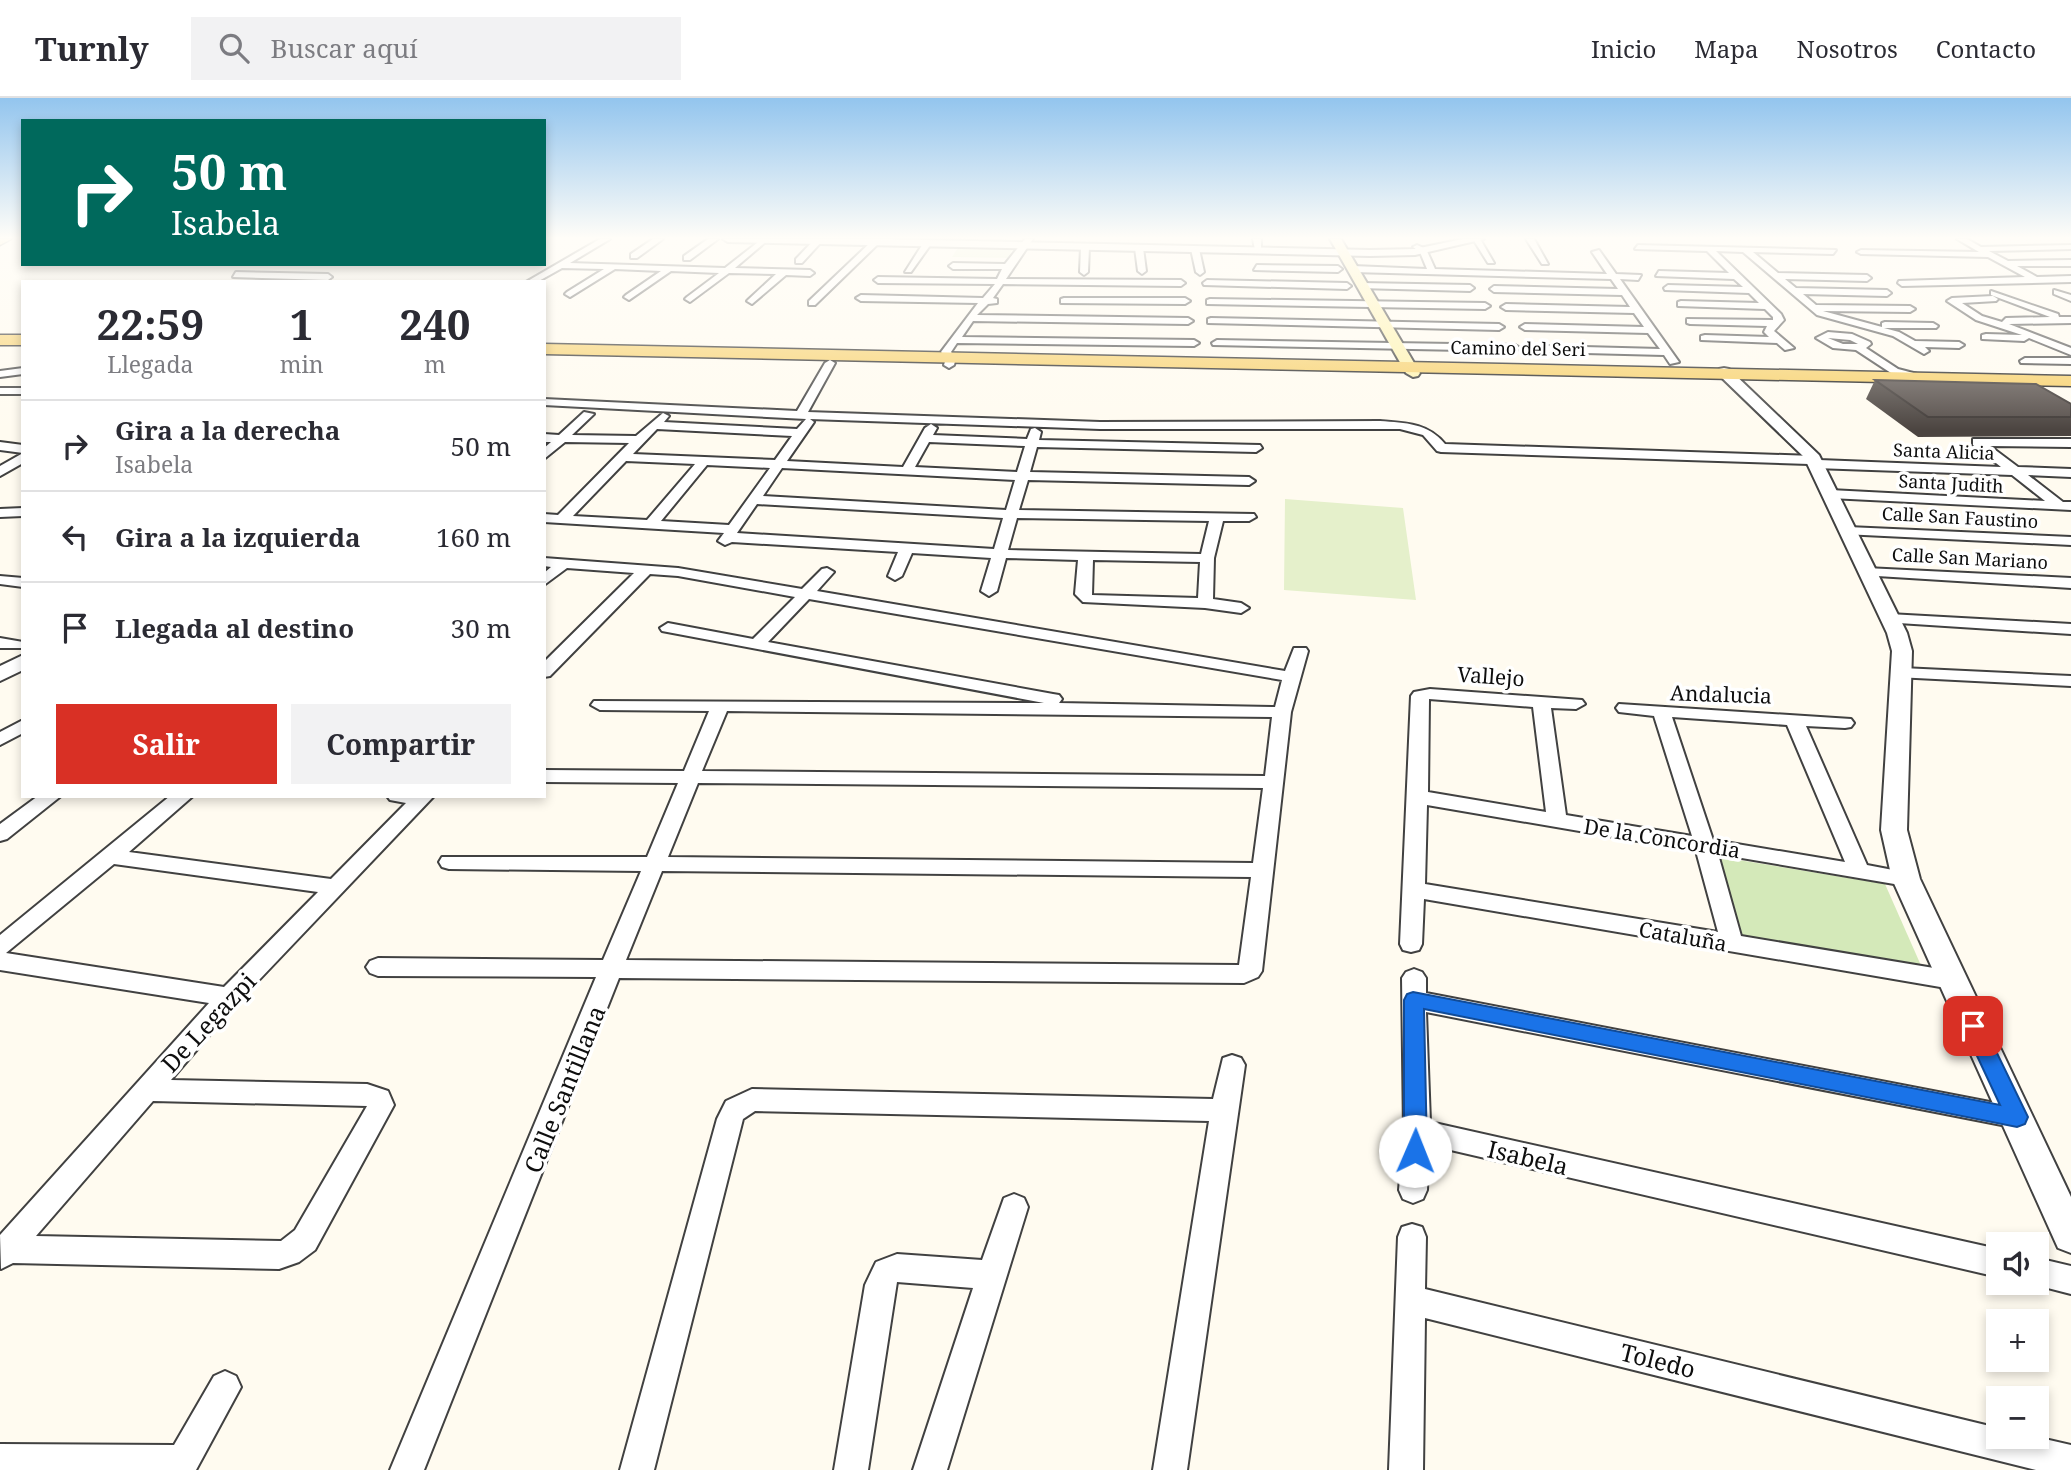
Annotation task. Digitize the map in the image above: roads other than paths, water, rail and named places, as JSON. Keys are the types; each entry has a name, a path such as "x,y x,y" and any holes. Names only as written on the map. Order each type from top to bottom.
{"main road":[{"path":"1357,304 1379,346 1401,369"},
{"path":"1373,304 1398,346 1401,369"},
{"path":"0,340 21,340"},
{"path":"0,348 21,348"},
{"name":"Camino del Seri","path":"546,349 1093,367 1863,375 2071,380"},
{"name":"Camino del Seri","path":"546,358 830,363 1111,360 1401,369"},
{"path":"1093,367 1111,360"},
{"name":"Camino del Seri","path":"1728,375 2071,388"}],"street":[{"path":"950,361 946,352 962,340 988,303"},
{"path":"1062,342 1065,303"},
{"path":"1285,303 1485,306"},
{"path":"1631,303 1674,362"},
{"path":"1764,303 1779,318 1769,329 1777,340 1789,348"},
{"path":"1809,303 1828,316 1896,334 1924,351"},
{"path":"1956,303 1987,321 2004,325 2071,352"},
{"path":"2014,303 2069,322"},
{"path":"1681,304 1767,306"},
{"path":"1506,307 1636,310"},
{"path":"1813,307 1910,309"},
{"path":"976,319 1188,321"},
{"path":"1690,320 1777,323"},
{"path":"1211,321 1499,327"},
{"path":"1987,321 2069,322"},
{"path":"2004,325 2069,322"},
{"path":"1865,327 1933,326"},
{"path":"1525,327 1651,330"},
{"path":"1853,342 1867,337 1865,327"},
{"path":"1986,337 2038,338"},
{"path":"1705,338 1777,340"},
{"path":"962,340 1194,342"},
{"path":"1853,342 1877,370 1863,375"},
{"path":"1853,342 1895,371 1924,377"},
{"path":"1217,343 1515,348"},
{"path":"1912,344 1959,345"},
{"path":"1546,349 1667,352"},
{"path":"2025,361 2071,361"},
{"path":"727,538 780,465 803,423 830,363"},
{"path":"0,374 21,371"},
{"path":"1728,375 1803,446 1814,462 1902,651 1894,830 1899,857 1952,980 2071,1236"},
{"path":"0,391 21,391"},
{"path":"546,402 803,423"},
{"path":"546,453 588,414"},
{"path":"562,519 659,420 803,423"},
{"name":"Santa Alicia","path":"803,423 1398,426 1424,431 1441,448 2071,473"},
{"path":"907,470 929,433 1034,437 1220,464 1249,481"},
{"path":"989,591 1034,437"},
{"path":"546,439 637,442"},
{"path":"2067,508 2012,471 1977,442 2071,443"},
{"path":"0,446 21,449"},
{"path":"622,457 1022,476 1220,464 1255,448"},
{"path":"0,472 21,458"},
{"path":"651,524 704,461"},
{"name":"Santa Judith","path":"1830,494 2067,508"},
{"path":"756,500 1011,514 1249,517"},
{"path":"0,513 21,512"},
{"path":"1205,603 1207,558 1217,516"},
{"path":"546,518 651,524 727,538 1000,554 1207,558"},
{"name":"Calle San Faustino","path":"1848,531 2071,541"},
{"path":"895,576 907,548"},
{"path":"1086,556 1083,594 1088,599 1205,603 1241,608"},
{"path":"546,562 646,570 807,593 1292,677"},
{"path":"546,579 564,563"},
{"path":"546,671 646,570"},
{"path":"757,644 827,572"},
{"name":"Calle San Mariano","path":"1866,572 2071,583"},
{"path":"0,580 21,583"},
{"path":"1889,619 2071,629"},
{"path":"668,628 1052,698 1069,708"},
{"path":"0,675 13,649"},
{"path":"378,967 1247,974 1250,971 1264,870 1282,712 1300,651"},
{"path":"1902,673 2071,681"},
{"name":"Vallejo","path":"1418,797 1420,696 1430,694 1541,702 1557,821"},
{"path":"1541,702 1576,704"},
{"path":"600,705 1282,712"},
{"name":"Calle Santillana","path":"407,1470 720,707"},
{"path":"1625,708 1661,711"},
{"name":"Andalucia","path":"1732,944 1705,845 1661,711 1794,720 1859,870"},
{"path":"1794,720 1845,723"},
{"path":"0,740 21,726"},
{"path":"546,776 1274,782"},
{"path":"1411,944 1418,797"},
{"name":"De la Concordia","path":"1418,797 1906,878"},
{"path":"0,834 48,798"},
{"path":"0,947 181,798"},
{"name":"De Legazpi","path":"3,1253 145,1090 229,997 336,887 413,798"},
{"path":"109,856 336,887"},
{"path":"449,862 1264,870"},
{"name":"Cataluña","path":"1415,890 1952,980"},
{"path":"0,961 229,997"},
{"path":"1413,1190 1417,1131 1414,989 2017,1117"},
{"path":"1170,1470 1232,1065"},
{"path":"3,1253 279,1255 289,1252 305,1240 381,1105 379,1099 367,1094 145,1090"},
{"path":"637,1470 730,1119 735,1109 743,1102 752,1100 1224,1110"},
{"name":"Isabela","path":"1417,1131 1986,1260"},
{"path":"930,1470 1014,1207"},
{"path":"1406,1470 1412,1237"},
{"path":"850,1470 880,1284 886,1272 897,1268 992,1275"},
{"path":"2049,1275 2071,1280"},
{"name":"Toledo","path":"1410,1300 2071,1462"},
{"path":"0,1461 180,1466 225,1387"}]}
